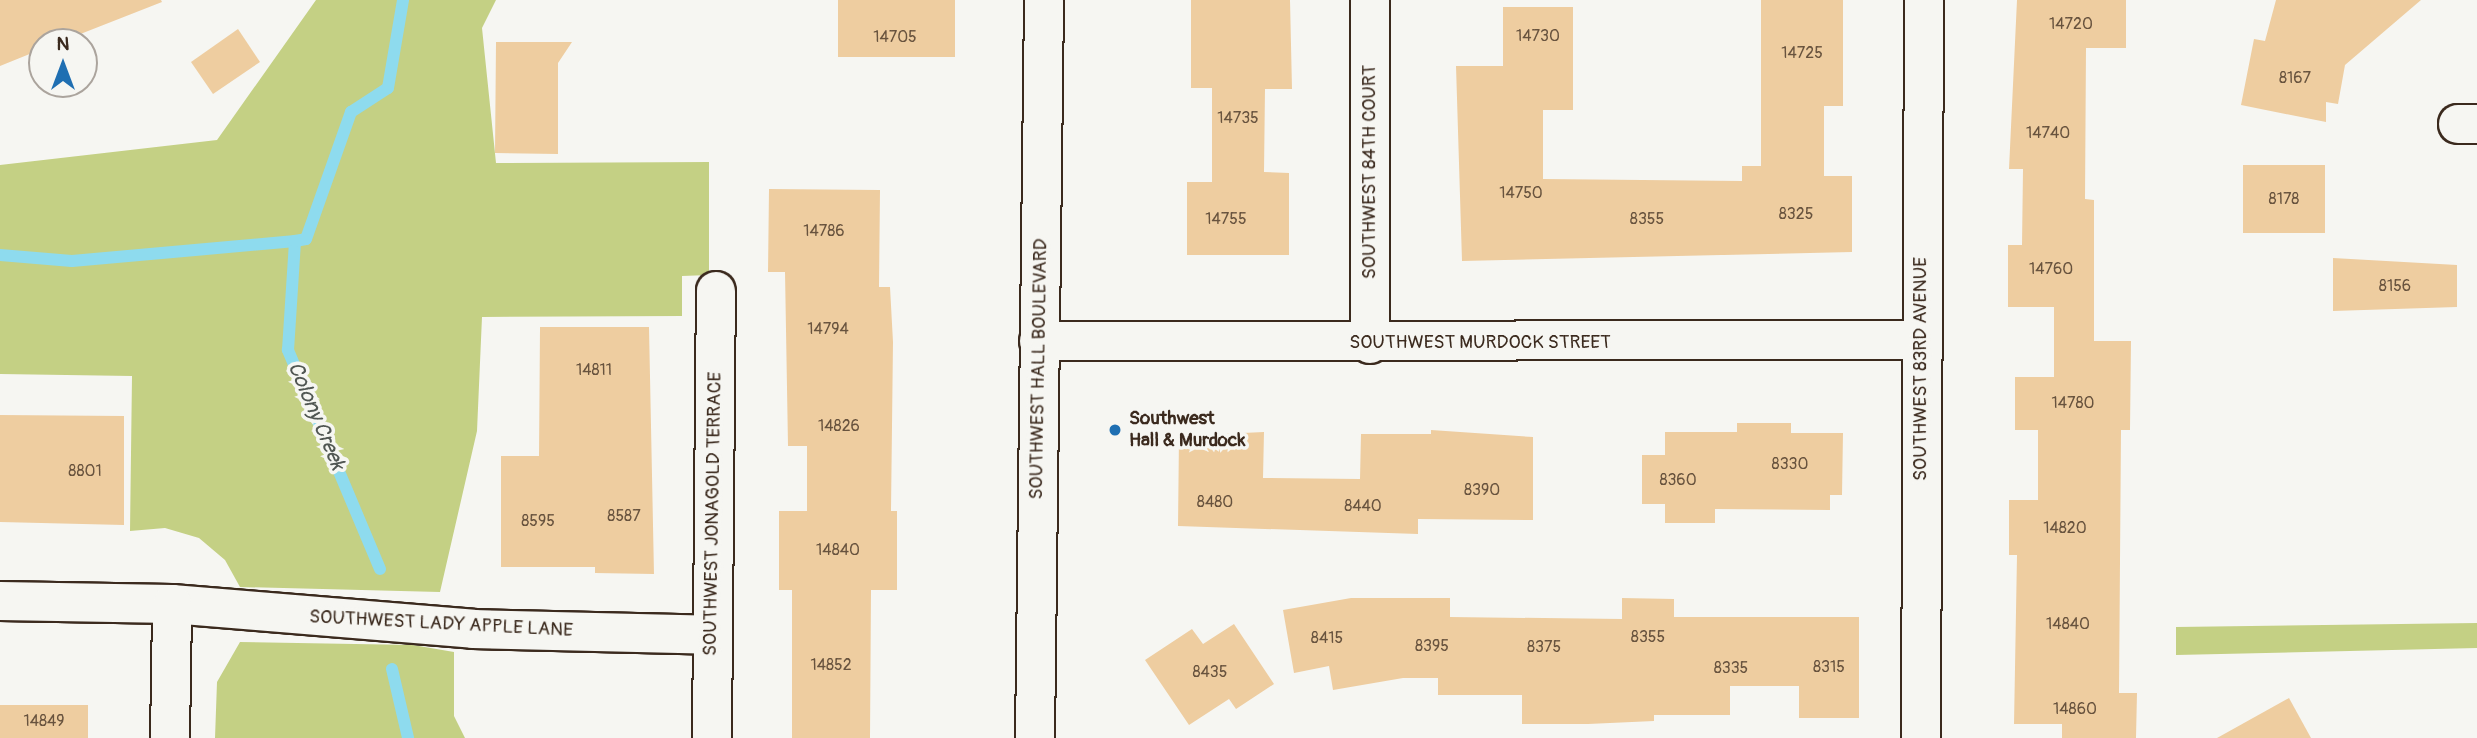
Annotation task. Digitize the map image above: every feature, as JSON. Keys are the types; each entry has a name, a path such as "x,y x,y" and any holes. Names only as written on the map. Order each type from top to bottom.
{"street":[{"name":"SOUTHWEST HALL BOULEVARD","path":"1035,738 1044,0"},
{"name":"SOUTHWEST 84TH COURT","path":"1370,0 1370,344"},
{"name":"SOUTHWEST 83RD AVENUE","path":"1921,738 1924,0"},
{"name":"SOUTHWEST JONAGOLD TERRACE","path":"712,738 716,291"},
{"name":"SOUTHWEST MURDOCK STREET","path":"1039,341 1370,344 1921,340"},
{"name":"SOUTHWEST LADY APPLE LANE","path":"0,601 172,604 473,629 711,635"},
{"path":"170,738 172,604"}],"green space":[{"path":"316,0 496,0 482,28 496,163 709,162 709,275 682,276 682,316 482,317 477,431 440,592 240,587 225,560 199,538 165,528 130,531 132,376 0,374 0,165 217,140"},
{"path":"2477,623 2477,648 2176,655 2176,627"},
{"path":"240,642 413,645 454,652 454,716 465,738 215,738 217,682"}],"building":[{"path":"0,0 162,2 96,28 28,28 28,55 0,66"},
{"path":"838,0 955,0 955,57 838,57"},
{"path":"1191,0 1290,0 1292,89 1265,89 1264,172 1289,173 1289,255 1187,255 1187,182 1212,182 1212,88 1191,88"},
{"path":"1761,0 1843,0 1843,106 1824,106 1824,176 1852,176 1852,252 1462,261 1456,66 1503,66 1503,7 1573,7 1573,110 1543,110 1543,179 1742,181 1742,166 1761,166"},
{"path":"2017,0 2126,0 2126,48 2086,48 2085,199 2094,200 2094,341 2131,341 2130,430 2121,430 2119,693 2137,693 2136,738 2062,738 2062,724 2014,724 2017,555 2009,555 2009,500 2038,500 2038,430 2015,430 2015,377 2054,377 2054,307 2008,307 2008,245 2022,245 2023,169 2009,169"},
{"path":"2276,0 2421,0 2345,65 2338,104 2326,102 2326,122 2241,105 2254,39 2265,41"},
{"path":"238,29 260,62 213,94 191,62"},
{"path":"496,42 572,42 558,63 558,154 495,153"},
{"path":"2243,165 2325,165 2325,233 2243,233"},
{"path":"769,189 880,190 879,287 890,287 893,342 891,511 897,511 897,590 871,590 870,738 792,738 792,590 779,590 779,511 807,511 807,446 788,446 785,272 768,272"},
{"path":"2333,258 2457,265 2457,307 2333,311"},
{"path":"540,327 649,327 654,574 595,573 595,567 501,567 501,456 539,456"},
{"path":"0,415 124,416 124,525 0,522"},
{"path":"1737,423 1791,423 1791,433 1843,433 1842,495 1830,495 1830,510 1715,509 1715,523 1665,523 1665,504 1642,504 1642,455 1665,455 1665,432 1737,432"},
{"path":"1431,430 1533,437 1533,520 1418,519 1418,534 1178,526 1179,436 1264,432 1263,478 1360,479 1361,434 1431,434"},
{"path":"1351,598 1450,598 1450,617 1622,619 1622,598 1674,599 1674,617 1859,617 1859,718 1799,718 1799,686 1730,686 1730,715 1654,715 1654,721 1522,724 1522,695 1438,695 1438,678 1403,678 1333,690 1329,666 1294,673 1283,610"},
{"path":"1234,624 1274,684 1236,709 1229,699 1189,725 1145,660 1192,629 1203,644"},
{"path":"2289,698 2311,738 2217,738"},
{"path":"0,705 88,705 88,738 0,738"}],"waterway":[{"name":"Colony Creek","path":"380,569 288,350 295,241 306,239 351,112 388,88 403,0"},
{"path":"0,255 72,261 295,241"},
{"name":"Colony Creek","path":"392,669 408,738"}],"place":[{"name":"Southwest Hall & Murdock","path":"1115,430"}]}
